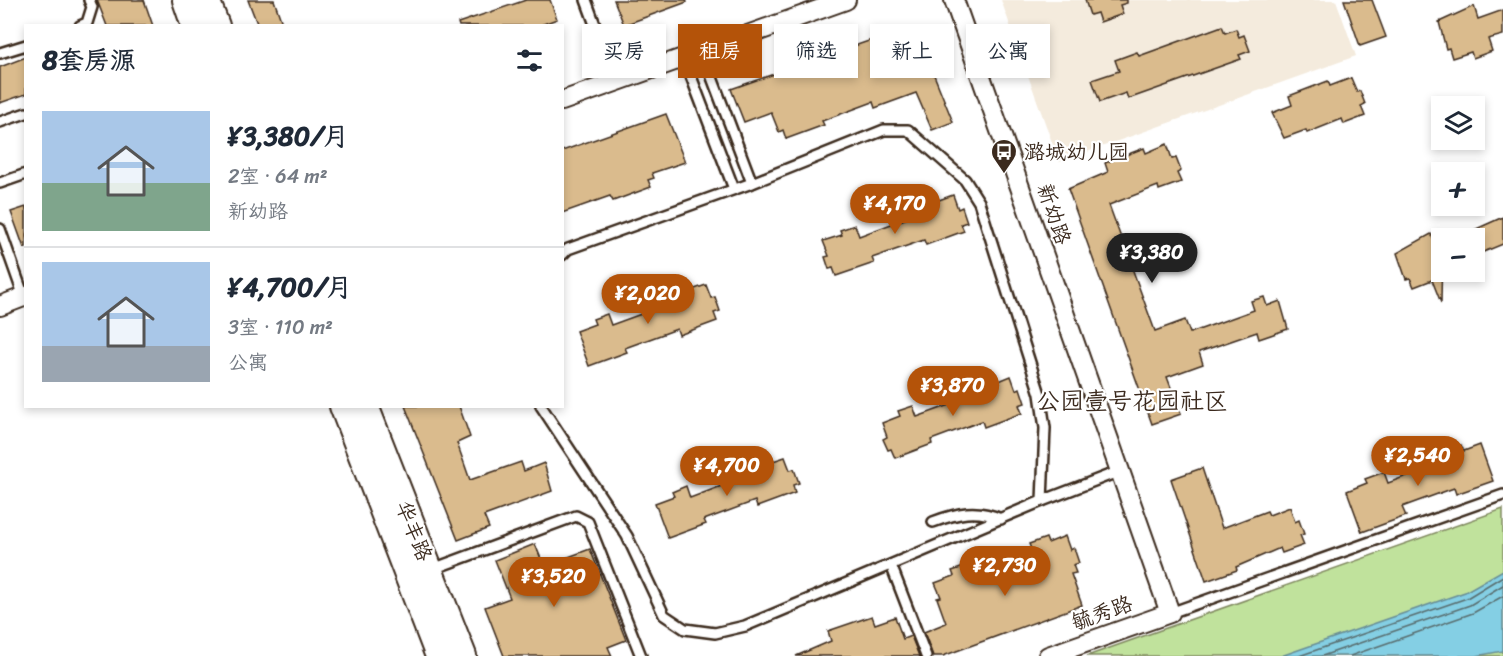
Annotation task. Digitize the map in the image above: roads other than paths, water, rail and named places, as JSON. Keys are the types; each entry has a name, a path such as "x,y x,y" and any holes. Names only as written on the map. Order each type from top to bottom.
{"street":[{"path":"186,0 194,24"},
{"path":"206,0 215,24"},
{"path":"762,30 846,0"},
{"name":"新幼路","path":"954,0 1170,613"},
{"path":"564,100 678,60"},
{"path":"0,306 24,297"},
{"name":"华丰路","path":"344,408 439,656"},
{"name":"华丰路","path":"365,408 463,656"},
{"name":"毓秀路","path":"1048,656 1170,613"}],"lane":[{"path":"85,24 92,7 89,0"},
{"path":"586,0 616,82"},
{"path":"0,53 24,46"},
{"path":"692,78 734,189"},
{"path":"712,78 752,183"},
{"path":"0,122 24,114"},
{"path":"564,253 568,249 752,183 884,130 908,130 965,180 979,202 1040,393 1046,428 1042,501"},
{"path":"0,183 24,175"},
{"path":"0,229 24,294"},
{"path":"542,408 627,536 664,615 685,629 715,633 745,626 1042,501 1120,471"},
{"path":"1170,613 1503,495"},
{"path":"933,522 967,512 986,512 1001,519"},
{"path":"429,571 576,516 588,522 641,656"},
{"path":"891,565 926,656"}],"water":[{"path":"1503,570 1503,651 1476,656 1281,656 1465,592"}],"place":[{"name":"潞城幼儿园","path":"1004,175"}],"district":[{"name":"公园壹号花园社区","path":"1132,401"}]}
